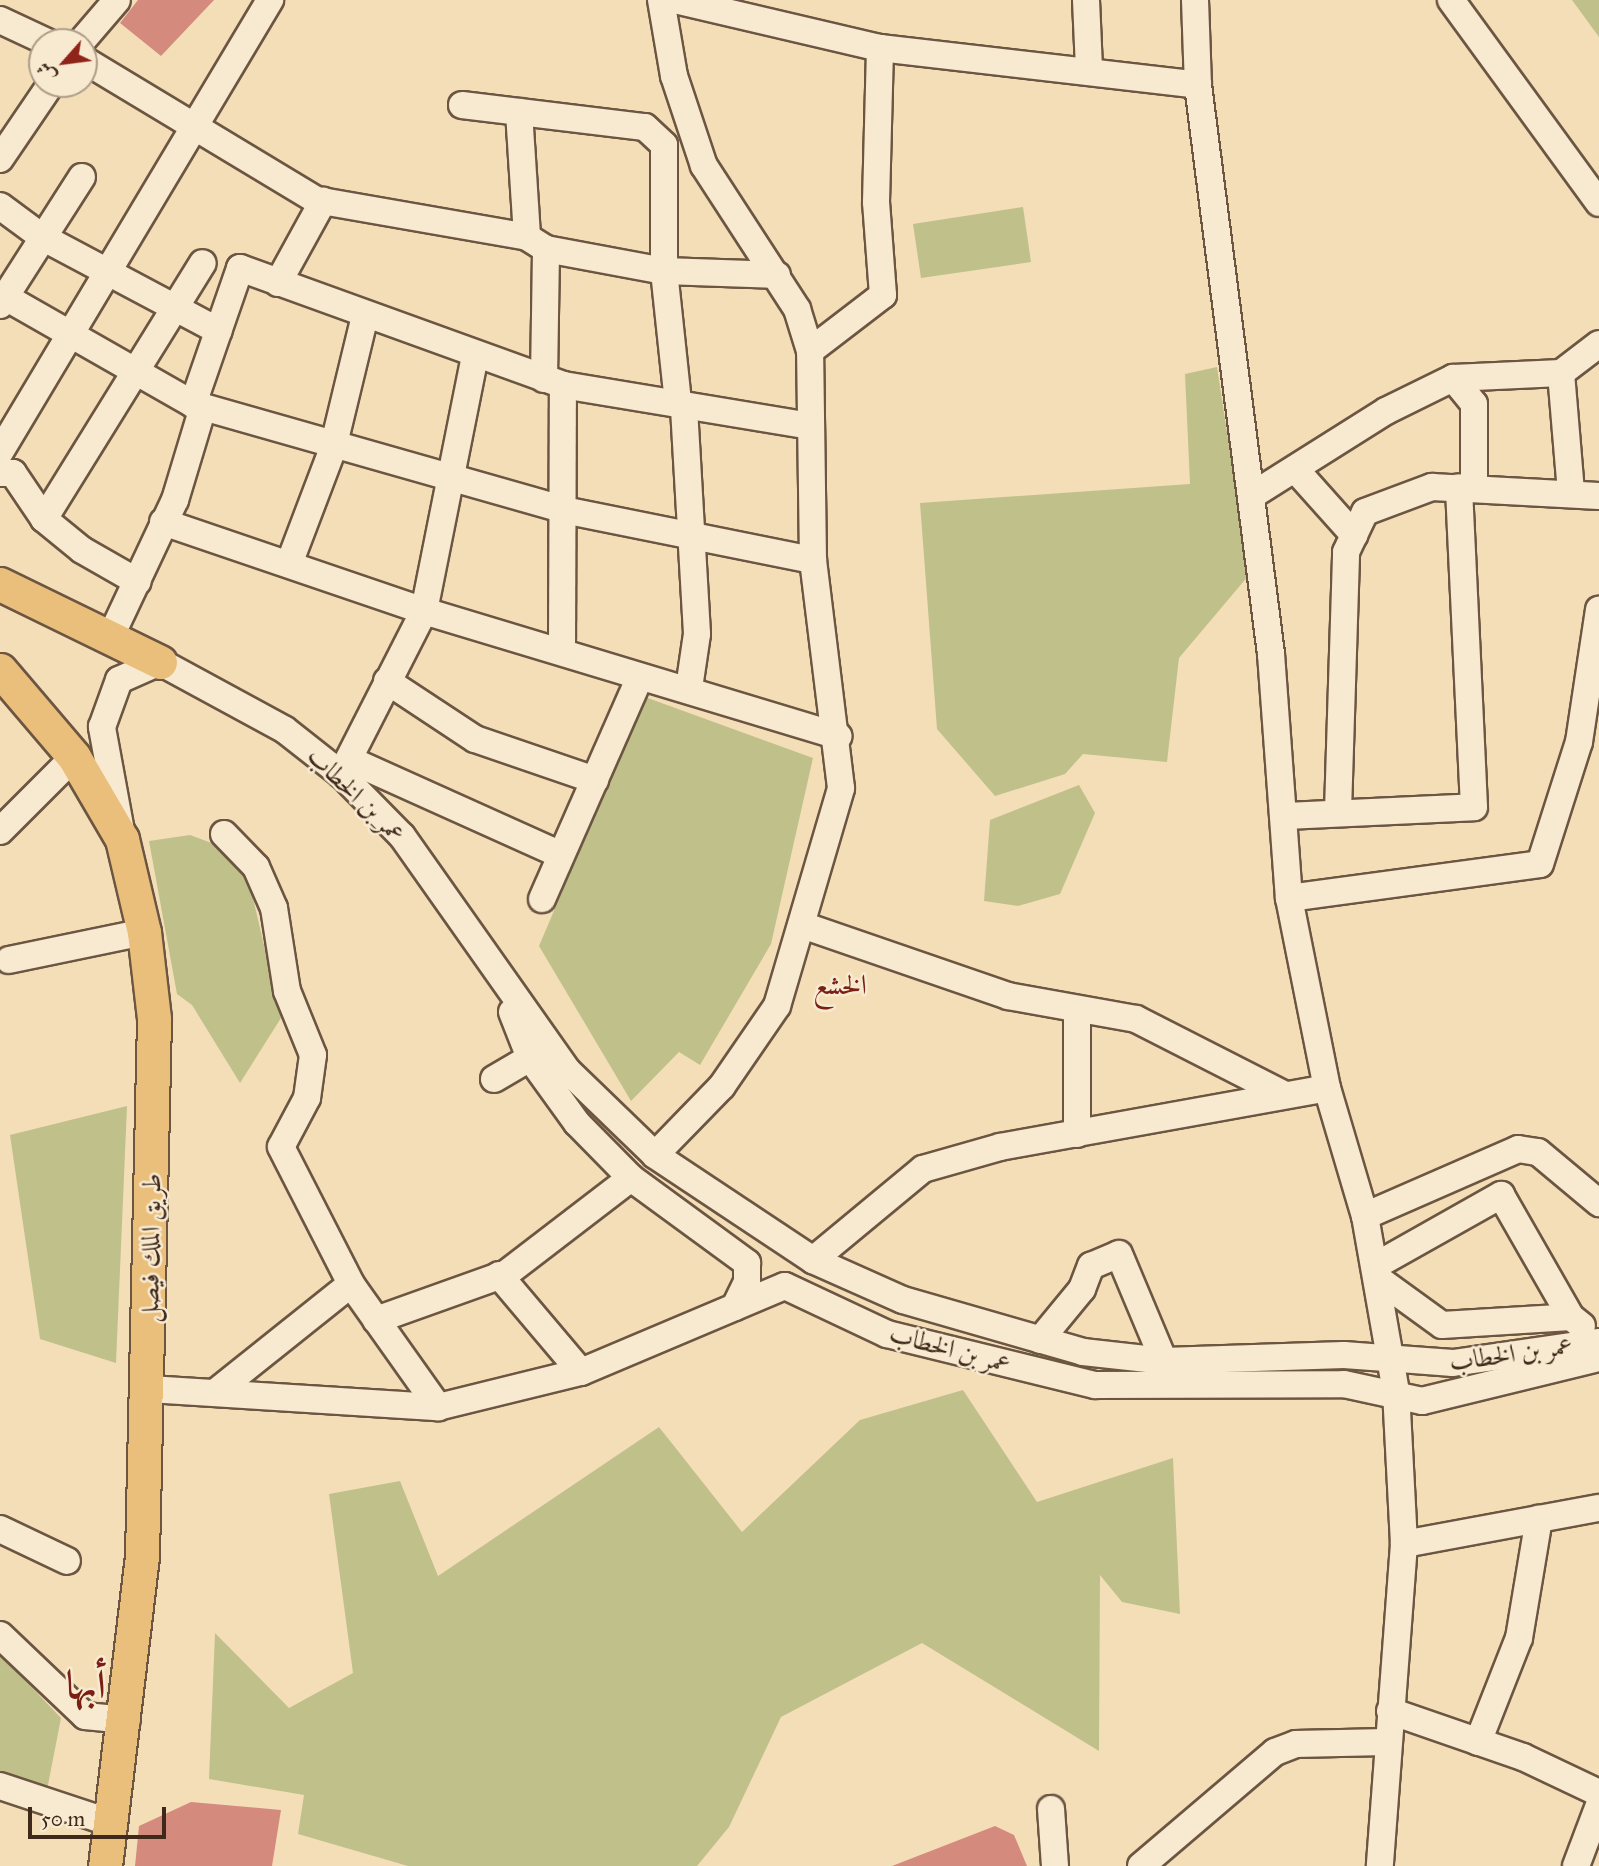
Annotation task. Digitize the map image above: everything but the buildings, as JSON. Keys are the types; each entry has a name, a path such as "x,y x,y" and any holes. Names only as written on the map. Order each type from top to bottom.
{"main road":[{"path":"0,584 160,662"},
{"name":"طريق الملك فيصل","path":"3,679 74,757 122,839 144,932 154,1019 149,1389 127,1720 105,1866"}],"street":[{"path":"93,28 117,0"},
{"path":"0,452 107,268 270,0"},
{"path":"655,1155 722,1086 776,1006 805,926 841,788 839,736 813,560 810,351 777,275 704,166 674,76 661,0"},
{"path":"675,0 783,12 880,48 1089,69 1198,85"},
{"path":"1086,0 1089,69"},
{"path":"1195,0 1198,85 1251,496 1286,816 1289,898 1327,1088 1365,1216 1396,1391 1404,1544 1385,1742 1383,1865"},
{"path":"1451,0 1599,203"},
{"path":"0,20 28,33"},
{"path":"810,351 883,295 876,202 880,48"},
{"path":"98,69 193,130 323,201 664,271 777,275"},
{"path":"0,159 41,98"},
{"path":"462,104 645,127 664,145 664,271 694,536 697,634 689,688"},
{"path":"519,112 553,382 564,510 562,651"},
{"path":"82,177 1,298 70,333 198,406 332,448 451,476 564,510 813,560"},
{"path":"278,283 323,201"},
{"path":"0,206 42,237 107,268 219,331"},
{"path":"44,519 203,263"},
{"path":"110,638 138,582 163,522 240,268 365,316 553,382 810,426"},
{"path":"289,564 332,448 365,316"},
{"path":"1251,496 1385,411 1452,377 1561,373 1599,344"},
{"path":"475,356 424,611 346,767 561,855"},
{"path":"1561,373 1571,492"},
{"path":"1286,816 1338,811 1474,807 1466,487 1474,404 1452,377"},
{"path":"1295,469 1354,535"},
{"path":"0,473 13,473 44,519 82,550 138,582"},
{"path":"1338,811 1346,552 1364,512 1432,486 1571,492 1599,498"},
{"path":"163,522 424,611 562,651 639,679 689,688 839,736"},
{"path":"1289,898 1540,864 1579,742 1599,609"},
{"path":"122,839 102,727 119,680 160,662"},
{"name":"عمر بن الخطاب","path":"160,662 275,723 346,767 402,836 501,982 567,1070 655,1155 813,1260 903,1300 1040,1340 1164,1361 1392,1360 1453,1363 1599,1341"},
{"path":"542,899 639,679"},
{"path":"387,681 475,738 595,780"},
{"path":"0,831 74,757"},
{"path":"225,834 256,867 274,908 287,991 313,1055 307,1098 281,1147 351,1284 438,1407"},
{"path":"805,926 1008,996 1136,1019 1283,1094"},
{"path":"9,960 144,932"},
{"name":"عمر بن الخطاب","path":"501,982 530,1058 577,1123 631,1178 747,1263 747,1282 735,1307"},
{"path":"1077,1009 1077,1135"},
{"path":"494,1079 530,1058"},
{"path":"813,1260 923,1169 1000,1147 1327,1088"},
{"path":"1365,1216 1518,1149 1538,1152 1599,1203"},
{"path":"376,1321 499,1275 631,1178"},
{"path":"1376,1272 1501,1195 1571,1317 1599,1341"},
{"path":"1040,1340 1082,1289 1091,1266 1119,1254 1164,1361"},
{"path":"1376,1272 1443,1325 1571,1317"},
{"path":"499,1275 581,1372"},
{"path":"217,1391 351,1284"},
{"name":"عمر بن الخطاب","path":"735,1307 785,1286 887,1334 1095,1385 1343,1384 1396,1391 1422,1401 1599,1359"},
{"path":"149,1389 217,1391 438,1407 581,1372 735,1307"},
{"path":"1404,1544 1599,1508"},
{"path":"1478,1742 1519,1638 1539,1519"},
{"path":"0,1529 67,1561"},
{"path":"0,1635 85,1716 127,1720"},
{"path":"1390,1711 1478,1742 1599,1793"},
{"path":"1141,1866 1275,1752 1296,1744 1385,1742"},
{"path":"0,1786 111,1823"},
{"path":"1576,1866 1599,1805"},
{"path":"1051,1809 1055,1866"}],"green space":[{"path":"1572,0 1599,0 1599,37"},
{"path":"1023,207 1031,262 921,278 913,224"},
{"path":"1217,367 1249,575 1179,658 1167,762 1083,754 1065,774 995,796 937,729 920,503 1190,484 1185,374"},
{"path":"645,697 813,758 771,944 700,1065 679,1052 631,1101 539,946"},
{"path":"1079,785 1095,813 1060,894 1018,906 984,901 990,820"},
{"path":"190,835 225,848 249,881 281,1018 240,1083 192,1005 177,994 149,841"},
{"path":"127,1106 116,1363 40,1339 10,1135"},
{"path":"963,1390 1037,1502 1173,1458 1180,1614 1122,1602 1100,1575 1099,1751 922,1643 781,1717 729,1827 697,1866 408,1866 298,1834 304,1795 209,1779 215,1633 289,1708 353,1673 329,1494 400,1481 438,1576 659,1427 742,1532 860,1420"},
{"path":"0,1654 61,1718 47,1790 0,1772"}],"district":[{"name":"الخشع","path":"840,985"},
{"name":"أبها","path":"86,1685"}]}
